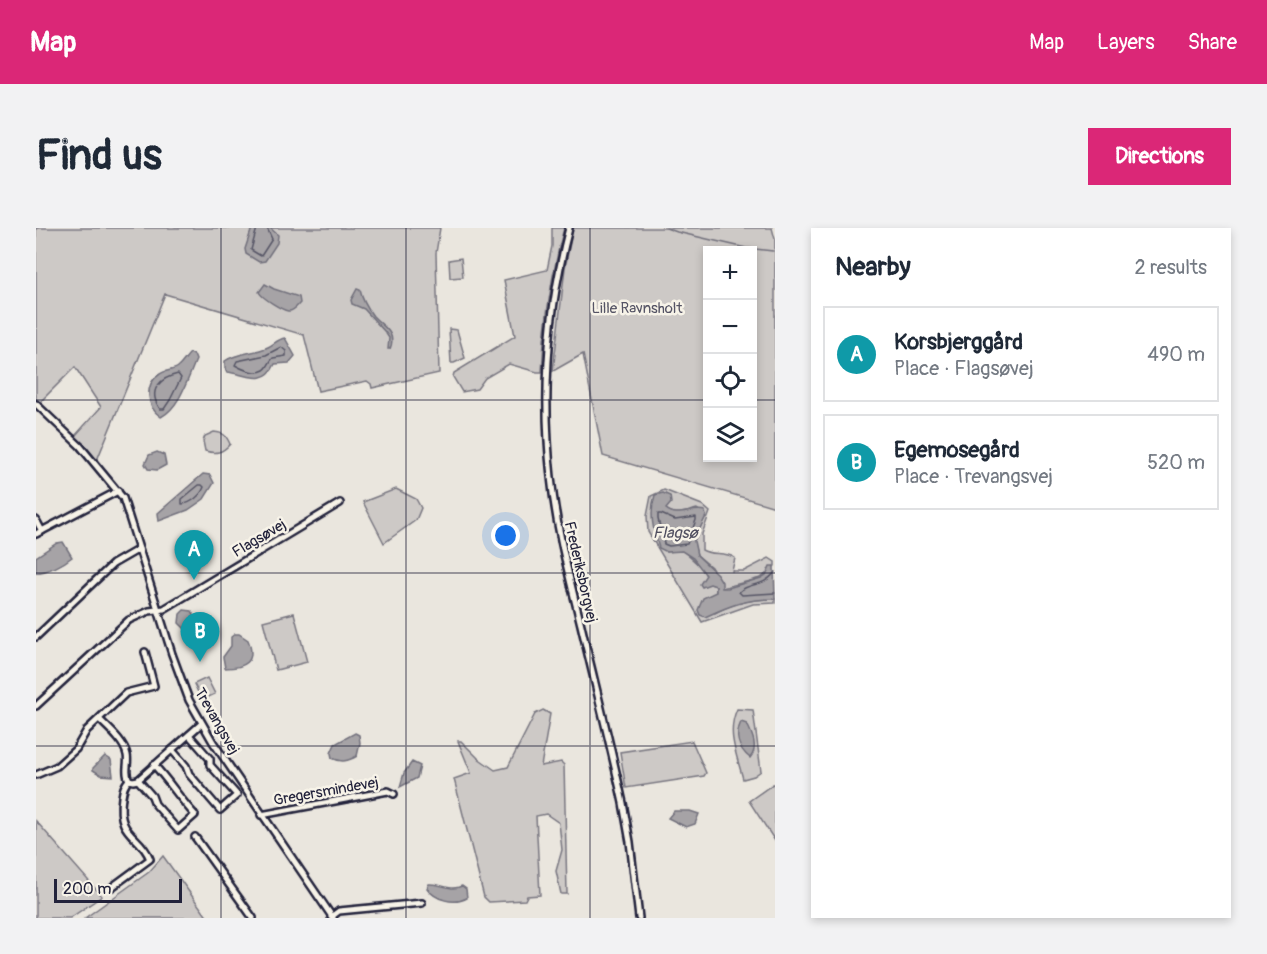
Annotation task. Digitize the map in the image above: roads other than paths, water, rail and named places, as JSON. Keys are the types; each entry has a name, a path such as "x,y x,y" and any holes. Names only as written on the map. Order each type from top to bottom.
{"street":[{"name":"Frederiksborgvej","path":"569,228 555,292 549,342 547,388 551,477 564,557 623,803 639,918"},
{"name":"Trevangsvej","path":"36,404 80,446 126,503 179,676 201,724 331,917"},
{"path":"36,534 118,491"},
{"name":"Flagsøvej","path":"36,706 129,620 141,614 164,609 340,503"},
{"path":"36,520 42,531"},
{"path":"36,637 113,564 139,549"},
{"path":"36,775 57,766 76,749 87,730 126,693 154,686 145,652"},
{"path":"99,719 124,747 127,755 126,775 129,780"},
{"path":"129,780 138,780 201,724"},
{"path":"172,750 220,810 237,795 210,765 210,759 189,735"},
{"path":"138,780 178,830 195,815 154,765"},
{"path":"112,887 150,859 128,831 121,817 123,789 129,780"},
{"name":"Gregersmindevej","path":"261,814 388,791 394,794"},
{"path":"195,837 253,918"},
{"path":"331,917 339,911 422,903"}],"water":[{"path":"252,228 270,228 278,235 277,243 265,261 259,262 246,254 245,249"},
{"path":"265,284 299,297 300,303 290,311 277,306 259,292"},
{"path":"357,289 360,290 373,316 390,334 392,343 390,349 388,349 389,338 385,332 364,309 352,304 351,300"},
{"path":"285,338 295,356 289,363 275,364 271,371 260,377 227,372 225,361 263,349"},
{"path":"190,353 196,360 186,383 173,406 161,417 150,402 151,384 162,373 178,367"},
{"path":"157,452 164,455 166,465 157,470 148,469 145,464 149,455"},
{"path":"203,474 210,475 214,483 204,499 188,510 159,521 158,513"},
{"name":"Flagsø","path":"663,493 670,496 671,503 666,509 671,512 705,511 706,516 694,541 697,555 717,574 722,582 722,588 761,578 766,575 770,566 774,566 775,599 731,606 705,617 700,615 698,610 703,598 716,592 716,586 710,584 702,587 700,584 706,575 693,558 682,551 667,552 659,548 652,509 655,495"},
{"path":"63,542 72,557 55,568 36,573 36,557 57,543"},
{"path":"184,610 192,611 194,614 191,627 185,629 179,623 180,614"},
{"path":"235,634 248,640 250,659 238,667 225,668 223,657 231,646 231,637"},
{"path":"741,722 747,724 754,741 754,750 750,758 738,742"},
{"path":"355,733 359,735 360,743 357,756 345,761 332,758 331,753 335,744"},
{"path":"105,756 111,760 113,776 101,775 93,770"},
{"path":"412,762 420,766 417,778 400,787 404,773"},
{"path":"674,811 690,811 699,814 695,824 686,827 668,818"},
{"path":"429,884 449,888 462,886 466,889 467,898 456,901 445,900 430,892 427,888"}],"waterway":[{"path":"666,228 746,248 773,251"}],"place":[{"name":"Korsbjerggård","path":"194,580"},
{"name":"Egemosegård","path":"200,662"}],"park label":[{"name":"Lille Ravnsholt","path":"637,308"}]}
